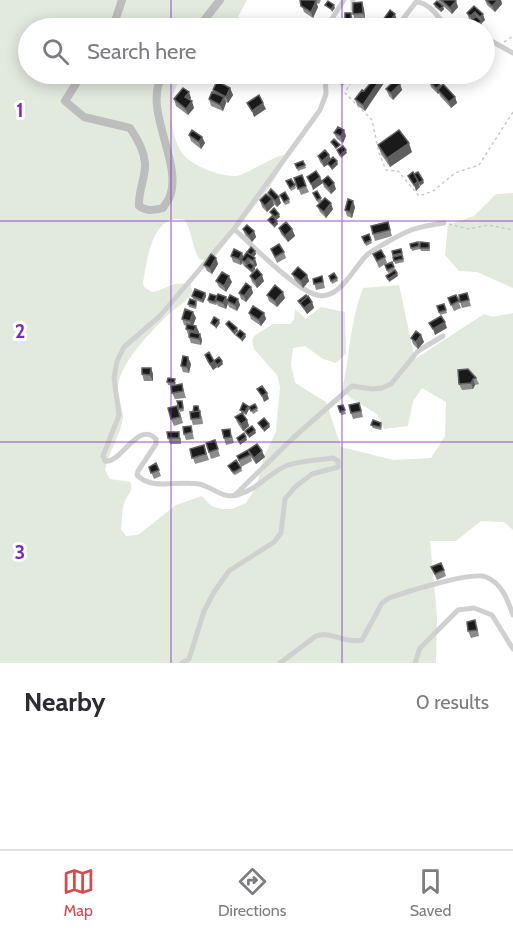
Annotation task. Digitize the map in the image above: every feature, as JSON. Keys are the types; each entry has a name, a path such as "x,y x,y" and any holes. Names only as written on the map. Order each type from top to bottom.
{"main road":[{"path":"116,18 122,0"},
{"path":"206,18 220,0"},
{"path":"76,84 65,101 84,117 130,128 139,143 145,164 138,198 139,206 152,211 163,208 171,194 171,173 157,105 159,84"}],"street":[{"path":"332,18 344,0"},
{"path":"352,0 353,9"},
{"path":"404,18 416,2 428,6 439,18"},
{"path":"495,42 513,52"},
{"path":"182,663 189,659 204,611 229,571 274,542 281,533 285,499 295,487 312,474 338,467 338,461 333,458 286,466 253,490 234,496 222,496 198,483 153,483 140,478 138,471 156,444 153,435 148,434 133,440 110,462 105,461 103,456 119,415 114,378 117,361 124,347 160,316 234,229 320,110 326,94 326,84"},
{"path":"234,229 281,272 309,292 319,296 328,294 341,286 368,254 394,237 408,230 444,223"},
{"path":"234,496 311,420 352,386 382,388 391,384 418,351 443,336"},
{"path":"280,663 316,636 323,634 352,642 362,640 382,603 389,598 467,577 486,577 492,581 504,592 513,615"},
{"path":"415,663 420,648 458,610 474,608 492,615 513,649"}],"path":[{"path":"500,45 513,36"},
{"path":"350,84 345,93 372,120 379,153 386,170 398,171 418,196 433,191 455,172 479,165 513,112"},
{"path":"444,223 469,229 488,225 513,230"}],"shaded area":[{"path":"0,0 247,0 237,18 18,18 18,84 177,84 172,102 172,124 177,145 186,158 207,170 237,176 279,156 284,155 287,158 271,185 216,256 207,260 199,259 185,220 174,219 165,223 153,240 149,251 144,287 152,292 175,284 190,283 193,293 169,314 138,347 125,366 118,385 123,417 105,470 110,479 130,482 131,485 131,491 122,513 121,529 126,536 138,535 176,505 202,496 211,506 222,509 232,509 246,503 257,485 264,456 276,432 280,387 277,375 254,349 252,341 254,336 273,324 290,324 294,320 295,309 306,319 321,307 345,312 346,354 336,363 323,359 305,346 293,348 291,365 295,383 326,402 341,447 393,460 431,458 445,436 446,402 422,388 413,401 408,426 384,429 377,414 342,390 355,313 363,288 399,285 415,359 484,314 492,317 513,313 513,530 504,522 481,521 456,541 430,541 437,616 436,663 0,663"},
{"path":"513,193 513,288 477,272 459,271 445,255 448,225 474,216 496,194"}],"building":[{"path":"300,0 316,1 311,12 301,6"},
{"path":"441,0 455,0 456,1 450,8"},
{"path":"486,0 498,0 492,6"},
{"path":"328,1 334,5 331,9 325,5"},
{"path":"437,1 443,6 440,9 434,4"},
{"path":"362,2 363,13 353,14 353,3"},
{"path":"474,6 483,14 480,17 475,12 470,16 467,13"},
{"path":"390,10 395,14 392,18 384,18"},
{"path":"345,13 351,13 351,18 345,18"},
{"path":"216,84 223,84 230,88 226,97 213,90"},
{"path":"370,84 377,84 363,105 355,99 362,90 364,91"},
{"path":"391,84 400,84 391,93 386,89"},
{"path":"443,84 455,97 449,102 438,90"},
{"path":"183,88 189,92 185,97 192,101 186,109 174,99"},
{"path":"212,92 224,97 220,105 209,99"},
{"path":"259,95 263,103 252,111 247,103"},
{"path":"338,127 344,130 341,136 334,133"},
{"path":"192,130 202,137 199,142 189,135"},
{"path":"399,130 409,143 387,158 378,145"},
{"path":"334,139 340,145 336,148 331,142"},
{"path":"343,146 346,150 340,155 337,150"},
{"path":"325,150 329,155 322,161 318,156"},
{"path":"333,157 337,161 331,167 327,163"},
{"path":"303,161 305,165 297,168 295,164"},
{"path":"316,171 320,177 311,184 307,177"},
{"path":"413,172 418,181 414,185 408,176"},
{"path":"418,172 423,180 419,183 414,174"},
{"path":"302,175 306,186 298,189 294,178"},
{"path":"328,176 334,183 329,188 322,181"},
{"path":"291,179 295,185 290,188 286,181"},
{"path":"271,189 279,197 275,201 268,193"},
{"path":"317,191 321,198 317,200 313,193"},
{"path":"285,192 289,199 284,202 280,195"},
{"path":"266,194 272,199 265,206 260,200"},
{"path":"325,198 331,203 324,212 317,206"},
{"path":"348,199 353,201 350,212 345,210"},
{"path":"274,208 279,214 275,217 270,212"},
{"path":"272,216 277,221 273,225 268,220"},
{"path":"286,222 292,229 285,236 279,228"},
{"path":"388,222 390,230 373,234 371,226"},
{"path":"247,225 254,231 249,236 243,229"},
{"path":"369,234 371,240 365,243 362,237"},
{"path":"418,242 419,246 411,248 410,244"},
{"path":"420,242 429,243 429,248 420,248"},
{"path":"279,244 284,252 275,257 271,249"},
{"path":"251,247 255,251 251,255 247,252"},
{"path":"234,249 242,253 239,259 231,256"},
{"path":"401,249 402,253 393,255 392,251"},
{"path":"381,250 385,257 377,261 373,254"},
{"path":"247,252 255,258 253,261 248,258 245,262 241,260"},
{"path":"211,254 216,258 210,268 204,265"},
{"path":"402,255 403,259 394,261 393,257"},
{"path":"249,262 254,266 251,270 246,266"},
{"path":"392,262 394,267 387,270 385,265"},
{"path":"298,267 307,275 301,281 292,274"},
{"path":"257,269 262,275 255,281 250,276"},
{"path":"395,270 397,273 388,279 386,276"},
{"path":"222,272 229,276 224,286 216,281"},
{"path":"334,273 337,278 331,281 329,276"},
{"path":"322,276 323,282 314,284 313,279"},
{"path":"246,283 251,287 244,296 239,293"},
{"path":"275,285 283,292 275,301 267,295"},
{"path":"195,289 205,293 202,300 192,296"},
{"path":"467,293 469,300 460,302 459,295"},
{"path":"210,294 217,296 215,302 208,300"},
{"path":"218,294 226,297 223,303 215,300"},
{"path":"230,295 238,299 235,305 227,301"},
{"path":"306,295 307,297 300,303 298,301"},
{"path":"456,295 459,301 451,305 448,298"},
{"path":"308,296 312,302 304,308 300,303"},
{"path":"190,299 196,301 195,306 188,304"},
{"path":"444,304 446,310 439,312 437,306"},
{"path":"253,306 264,313 259,320 249,313"},
{"path":"185,309 193,312 190,321 182,319"},
{"path":"441,316 445,322 433,329 429,323"},
{"path":"214,317 219,320 215,326 211,323"},
{"path":"229,321 237,328 233,332 226,324"},
{"path":"187,324 196,326 194,331 186,329"},
{"path":"240,330 245,334 241,339 236,335"},
{"path":"416,331 421,335 416,342 411,338"},
{"path":"190,332 200,334 199,339 189,337"},
{"path":"209,352 214,361 210,364 205,355"},
{"path":"183,356 188,357 187,367 181,366"},
{"path":"219,357 222,361 217,365 214,361"},
{"path":"142,368 151,368 150,375 142,374"},
{"path":"468,369 476,378 471,383 459,384 458,370"},
{"path":"168,378 175,379 174,383 167,382"},
{"path":"182,384 183,391 172,393 171,386"},
{"path":"262,386 267,393 262,396 257,389"},
{"path":"177,401 182,401 183,408 179,409"},
{"path":"243,403 248,406 245,412 240,410"},
{"path":"359,403 361,411 351,413 349,405"},
{"path":"255,404 257,408 251,411 249,407"},
{"path":"343,405 345,410 340,412 338,406"},
{"path":"177,406 180,417 171,419 168,408"},
{"path":"194,406 198,406 199,411 193,412"},
{"path":"200,411 200,418 191,419 190,412"},
{"path":"242,413 247,420 241,424 235,417"},
{"path":"264,418 269,424 263,429 258,423"},
{"path":"373,420 381,423 380,427 371,425"},
{"path":"191,426 192,432 184,434 183,427"},
{"path":"252,426 255,430 248,435 245,431"},
{"path":"230,429 231,437 224,438 222,430"},
{"path":"167,432 179,432 179,438 168,438"},
{"path":"244,433 246,437 239,442 237,438"},
{"path":"215,440 218,449 209,452 206,443"},
{"path":"257,444 262,451 254,458 248,450"},
{"path":"204,445 206,454 192,458 190,449"},
{"path":"248,450 250,455 239,460 237,456"},
{"path":"236,460 241,468 234,472 228,466"},
{"path":"156,463 159,470 151,473 149,467"},
{"path":"441,563 444,570 435,574 431,567"},
{"path":"475,620 477,630 468,631 467,622"}]}
